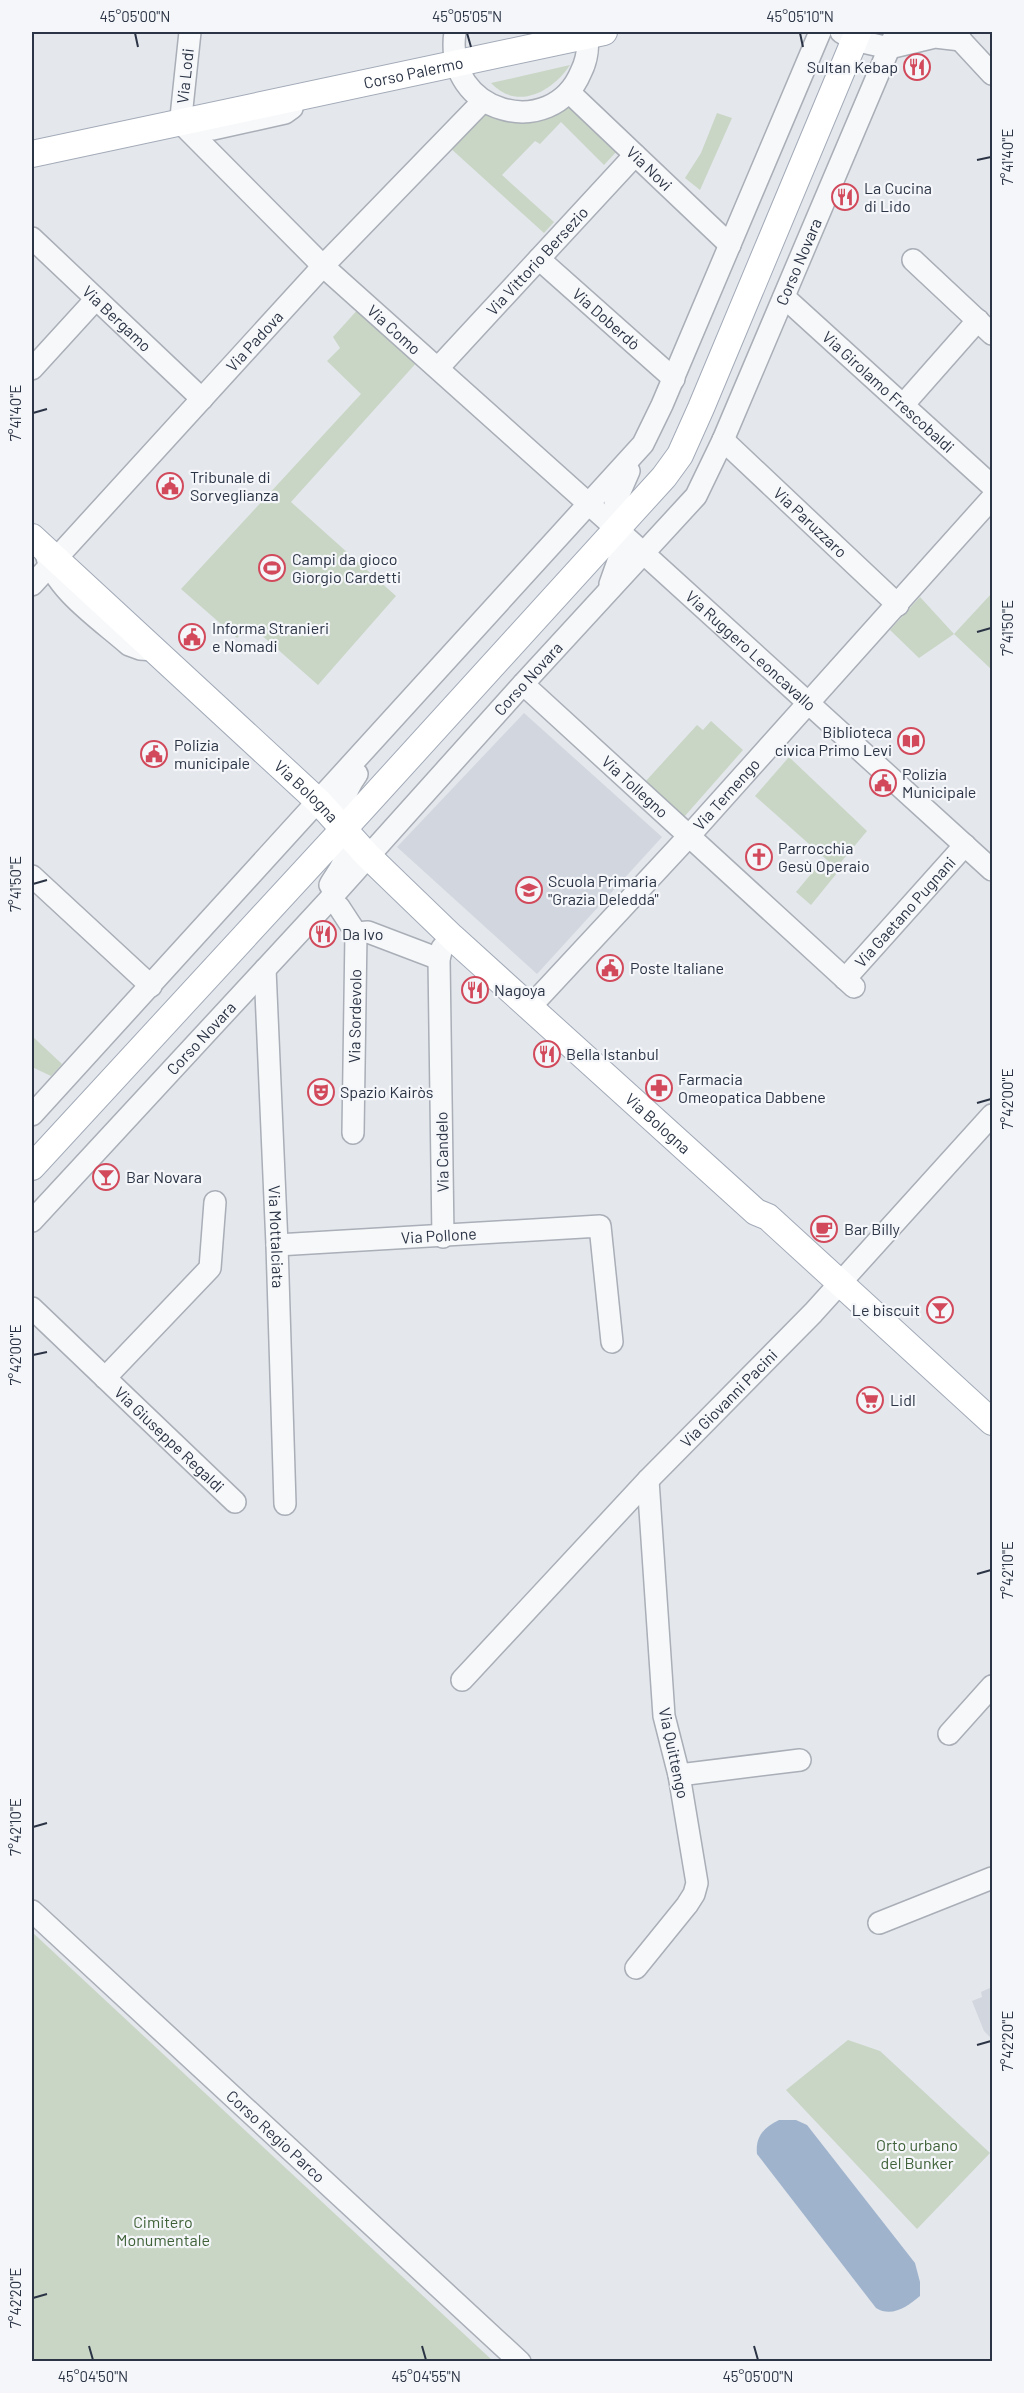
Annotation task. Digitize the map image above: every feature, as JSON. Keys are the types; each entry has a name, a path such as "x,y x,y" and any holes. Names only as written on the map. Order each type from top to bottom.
{"main road":[{"name":"Corso Palermo","path":"32,154 592,33"},
{"name":"Corso Novara","path":"32,1167 344,829 664,477 680,455 851,34"},
{"name":"Via Bologna","path":"54,553 154,650 319,802 446,948 529,1008 756,1212 768,1217 836,1287 991,1427"}],"street":[{"name":"Via Lodi","path":"188,120 190,32"},
{"path":"452,32 456,64 464,81 483,101 506,111 537,110 551,105 569,92 584,65 592,33"},
{"path":"605,595 621,553 616,528 617,494 644,444 674,379 820,32"},
{"name":"Corso Novara","path":"851,34 893,40 957,36"},
{"path":"957,36 993,74"},
{"name":"Corso Novara","path":"34,1212 265,969 696,496 723,440 893,40"},
{"name":"Via Novi","path":"569,92 730,245"},
{"name":"Via Padova","path":"32,585 54,553 202,399 323,266 483,101"},
{"name":"Via Como","path":"188,120 182,124 323,266 616,528"},
{"name":"Corso Palermo","path":"32,142 71,133 82,137 84,143"},
{"name":"Via Vittorio Bersezio","path":"438,368 635,155"},
{"name":"Via Bergamo","path":"32,238 202,399"},
{"name":"Via Doberdò","path":"539,259 674,379"},
{"path":"903,405 985,327 913,260"},
{"name":"Via Girolamo Frescobaldi","path":"784,297 993,486"},
{"path":"32,369 95,300"},
{"name":"Via Paruzzaro","path":"723,440 898,605"},
{"path":"32,1115 644,444"},
{"name":"Via Ternengo","path":"529,1008 689,836 993,498"},
{"name":"Via Bologna","path":"32,522 55,544 54,553"},
{"name":"Via Ruggero Leoncavallo","path":"616,528 993,870"},
{"name":"Via Tollegno","path":"523,684 849,983"},
{"path":"306,924 342,864 344,796 378,737"},
{"name":"Via Gaetano Pugnani","path":"849,983 965,845"},
{"path":"32,876 151,986"},
{"path":"330,898 339,907 356,933"},
{"name":"Via Bologna","path":"356,933 368,932 446,948"},
{"name":"Via Sordevolo","path":"353,1133 356,933"},
{"name":"Via Candelo","path":"442,1237 446,948"},
{"name":"Via Mottalciata","path":"265,969 285,1504"},
{"name":"Via Giovanni Pacini","path":"462,1680 648,1480 763,1366 993,1115"},
{"name":"Via Giuseppe Regaldi","path":"105,1378 210,1268 215,1202"},
{"name":"Via Pollone","path":"277,1245 600,1226 612,1342"},
{"name":"Via Giuseppe Regaldi","path":"32,1308 235,1502"},
{"name":"Via Quittengo","path":"636,1968 687,1905 694,1894 697,1883 679,1775 664,1716 648,1480"},
{"path":"949,1734 993,1686"},
{"path":"679,1775 800,1760"},
{"path":"879,1923 993,1878"},
{"name":"Corso Regio Parco","path":"32,1911 520,2361"}],"shaded area":[{"name":"Scuola Primaria \"Grazia Deledda\"","path":"524,713 662,837 537,974 397,847"},
{"path":"992,1987 992,2039 984,2031 972,2001 982,1997 981,1992"}],"green space":[{"path":"570,65 554,83 534,95 512,96 491,83"},
{"path":"571,104 618,150 604,165 561,122 540,144 535,141 502,175 554,222 544,233 448,146 484,107 504,119 527,121 550,115"},
{"path":"717,113 732,118 700,190 685,178 701,153"},
{"path":"360,307 418,361 291,502 396,596 318,685 249,624 237,638 181,589 361,394 327,361 340,348 333,337"},
{"path":"992,593 992,670 954,634"},
{"path":"920,597 954,634 919,658 890,630"},
{"path":"711,721 743,750 684,817 645,782 697,725 703,730"},
{"path":"789,757 867,831 836,868 755,796"},
{"path":"822,861 837,873 811,905 796,892"},
{"path":"32,1036 62,1064 51,1076 32,1067"},
{"name":"Cimitero Monumentale","path":"32,1932 493,2361 32,2361"},
{"name":"Orto urbano del Bunker","path":"848,2040 880,2051 990,2153 917,2229 786,2090"}],"water":[{"path":"779,2120 796,2120 807,2125 915,2263 920,2282 920,2296 910,2304 900,2310 888,2312 876,2308 757,2154 757,2142 762,2133"}],"place":[{"name":"Sultan Kebap","path":"917,67"},
{"name":"La Cucina di Lido","path":"845,197"},
{"name":"Tribunale di Sorveglianza","path":"170,486"},
{"name":"Campi da gioco Giorgio Cardetti","path":"272,568"},
{"name":"Informa Stranieri e Nomadi","path":"192,637"},
{"name":"Biblioteca civica Primo Levi","path":"911,741"},
{"name":"Polizia municipale","path":"154,754"},
{"name":"Polizia Municipale","path":"883,783"},
{"name":"Parrocchia Gesù Operaio","path":"759,857"},
{"name":"Scuola Primaria \"Grazia Deledda\"","path":"529,890"},
{"name":"Da Ivo","path":"323,934"},
{"name":"Poste Italiane","path":"610,968"},
{"name":"Nagoya","path":"475,990"},
{"name":"Bella Istanbul","path":"547,1054"},
{"name":"Farmacia Omeopatica Dabbene","path":"659,1088"},
{"name":"Spazio Kairòs","path":"321,1092"},
{"name":"Bar Novara","path":"106,1177"},
{"name":"Bar Billy","path":"824,1229"},
{"name":"Le biscuit","path":"940,1310"},
{"name":"Lidl","path":"870,1400"}]}
